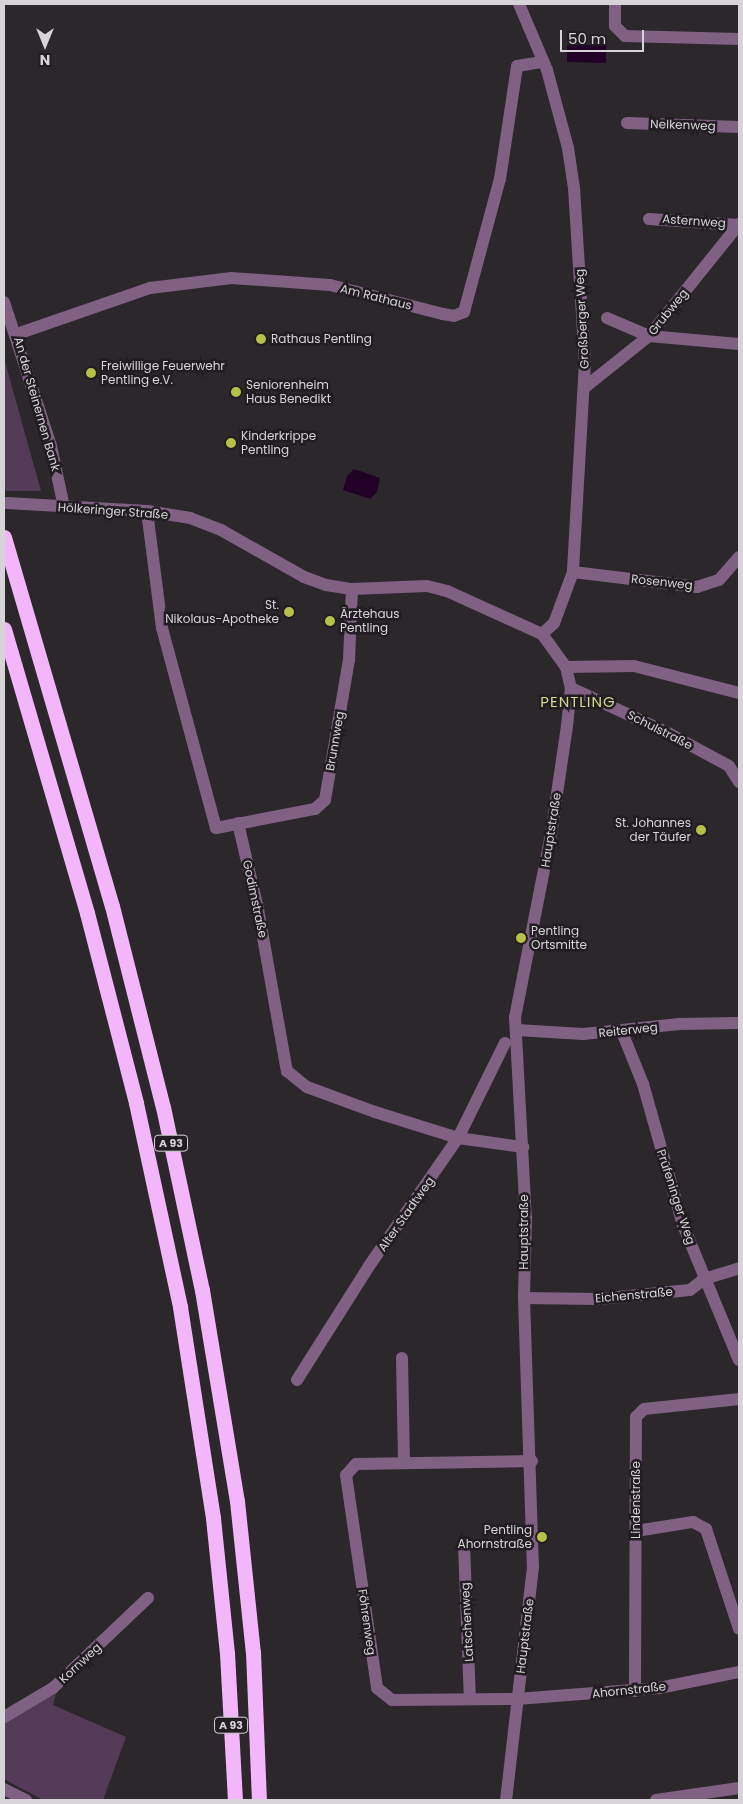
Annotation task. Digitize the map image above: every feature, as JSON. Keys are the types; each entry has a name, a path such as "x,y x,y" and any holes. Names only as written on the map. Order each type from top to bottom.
{"highway":[{"name":"A 93","path":"4,536 112,906 163,1107 202,1290 237,1501 253,1652 259,1800"},
{"name":"A 93","path":"4,629 90,922 136,1103 180,1307 213,1518 227,1653 235,1800"}],"street":[{"name":"Großberger Weg","path":"519,4 543,62 568,148 574,188 584,388 573,572 554,623 542,634"},
{"path":"615,4 615,26 625,36 739,39"},
{"name":"Am Rathaus","path":"16,334 150,288 231,278 330,285 443,314 454,316 464,312 500,179 517,66 543,62"},
{"name":"Nelkenweg","path":"627,123 739,127"},
{"name":"Asternweg","path":"649,219 739,224"},
{"name":"Grubweg","path":"584,388 649,336 739,224"},
{"name":"An der Steinernen Bank","path":"4,302 51,446 64,507"},
{"path":"607,318 649,336 739,344"},
{"name":"Hölkeringer Straße","path":"7,503 147,511 190,518 221,530 304,578 352,590 427,586 447,591 542,634 566,667"},
{"path":"147,511 162,628 216,828 238,823"},
{"name":"Rosenweg","path":"573,572 697,587 719,580 739,557"},
{"name":"Brunnweg","path":"238,823 315,809 325,800 349,660 352,590"},
{"path":"566,667 634,666 739,693"},
{"name":"Hauptstraße","path":"506,1800 533,1572 532,1461 524,1298 526,1219 517,1030 518,992 551,834 571,688 566,667"},
{"name":"Schulstraße","path":"571,688 668,733 729,766 739,782"},
{"name":"Godimstraße","path":"238,823 258,909 287,1071 307,1087 458,1138 522,1147"},
{"name":"Reiterweg","path":"517,1030 583,1034 622,1032 678,1024 739,1023"},
{"name":"Prüfeninger Weg","path":"622,1032 643,1084 683,1225 739,1360"},
{"name":"Alter Stadtweg","path":"297,1380 369,1266 458,1138 505,1043"},
{"name":"Eichenstraße","path":"524,1298 598,1299 690,1290 704,1279 739,1268"},
{"path":"402,1358 404,1462"},
{"name":"Lindenstraße","path":"635,1691 636,1417 644,1409 739,1398"},
{"name":"Föhrenweg","path":"517,1699 392,1700 377,1688 346,1475 356,1464 532,1461"},
{"path":"636,1530 693,1522 706,1529 739,1629"},
{"name":"Latschenweg","path":"464,1545 470,1698"},
{"name":"Kornweg","path":"4,1717 53,1688 148,1598"},
{"name":"Ahornstraße","path":"517,1699 635,1691 739,1672"},
{"path":"656,1800 739,1788"},
{"path":"4,1789 26,1800"}],"shaded area":[{"path":"567,45 606,45 606,63 567,62"},
{"path":"4,358 41,491 6,491 4,483"},
{"path":"354,469 380,478 377,492 370,499 343,490 347,476"},
{"path":"56,1694 53,1705 126,1737 103,1800 43,1800 4,1779 4,1721"}],"place":[{"name":"Rathaus Pentling","path":"261,339"},
{"name":"Freiwillige Feuerwehr Pentling e.V.","path":"91,373"},
{"name":"Seniorenheim Haus Benedikt","path":"236,392"},
{"name":"Kinderkrippe Pentling","path":"231,443"},
{"name":"St. Nikolaus-Apotheke","path":"289,612"},
{"name":"Ärztehaus Pentling","path":"330,621"},
{"name":"St. Johannes der Täufer","path":"701,830"},
{"name":"Pentling Ortsmitte","path":"521,938"},
{"name":"Pentling Ahornstraße","path":"542,1537"}],"district":[{"name":"PENTLING","path":"578,702"}]}
